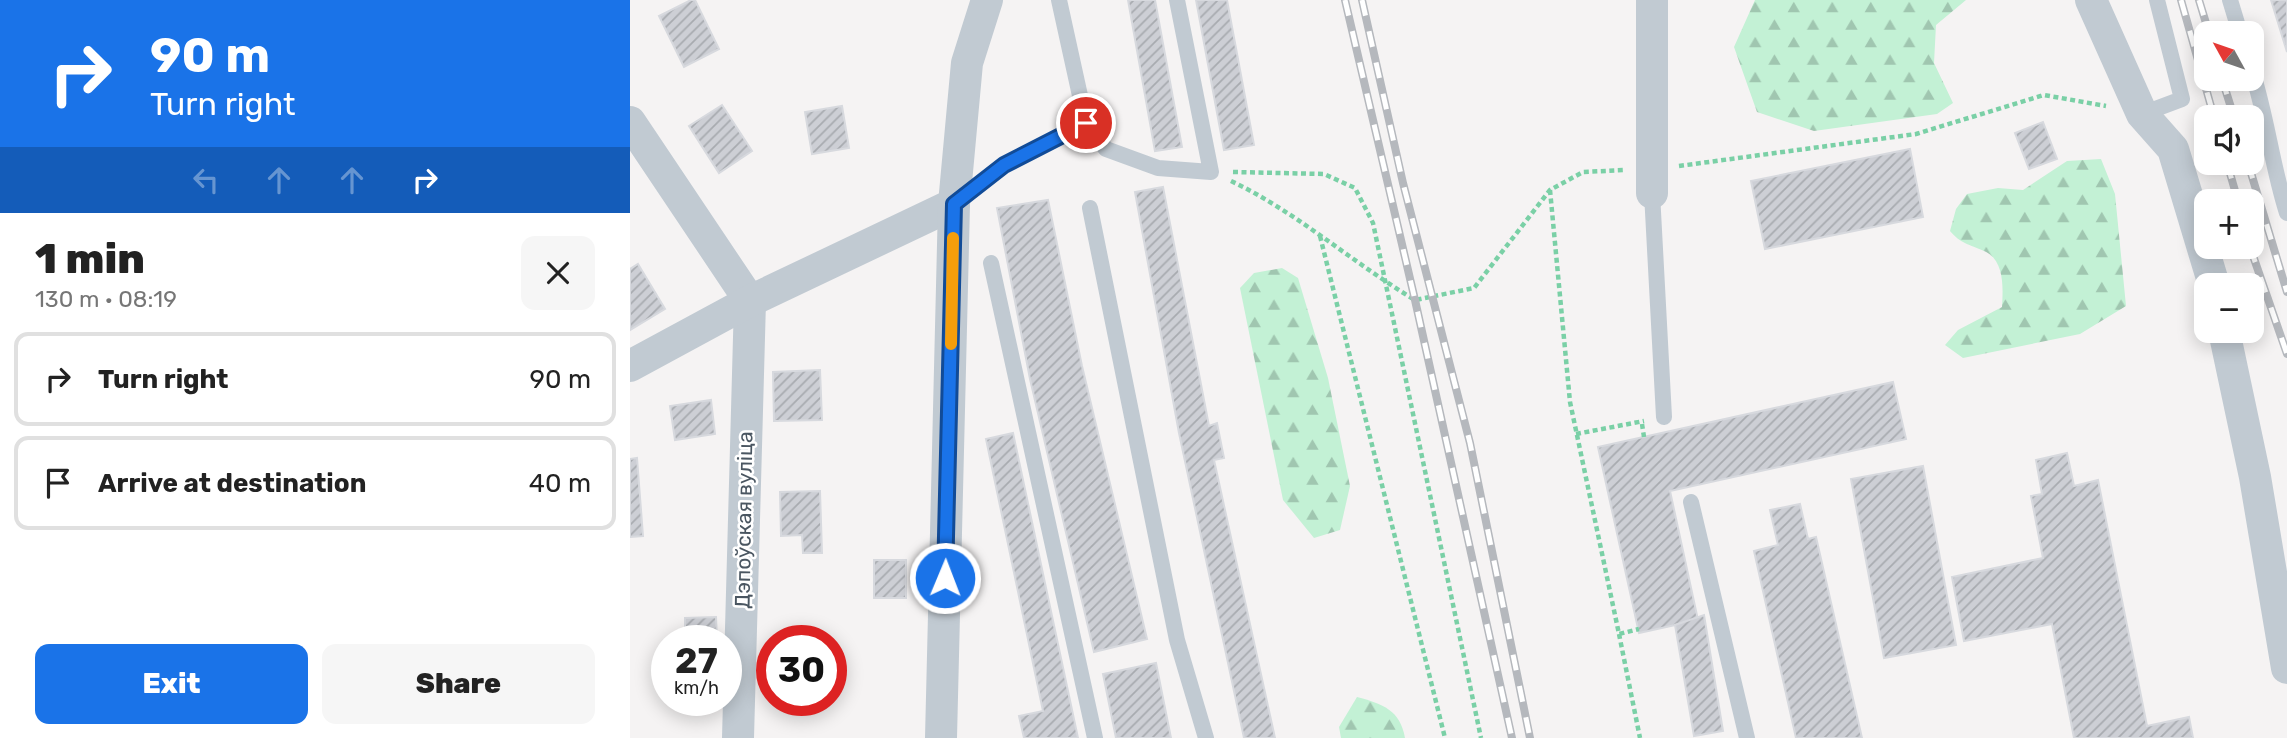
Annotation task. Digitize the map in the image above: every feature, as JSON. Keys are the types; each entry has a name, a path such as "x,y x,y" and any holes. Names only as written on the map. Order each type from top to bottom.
{"street":[{"path":"942,738 954,204 967,63 987,0"},
{"path":"1652,0 1653,181"},
{"path":"2091,0 2142,114 2173,149 2210,273"},
{"path":"630,122 750,302"},
{"path":"630,366 750,302 954,204"},
{"name":"Дэпоўская вуліца","path":"738,738 750,302"},
{"path":"2227,343 2255,477 2287,668"}],"lane":[{"path":"1059,0 1086,123 1106,149 1158,168 1211,172 1177,0"},
{"path":"2142,114 2182,99 2157,0"},
{"path":"2230,0 2236,21"},
{"path":"2259,91 2266,114 2274,172 2287,214"},
{"path":"954,204 1004,165 1086,123"},
{"path":"1653,181 1664,417"},
{"path":"1090,208 1177,640 1206,738"},
{"path":"991,263 1095,738"},
{"path":"1690,502 1747,738"}],"path":[{"path":"1211,172 1260,194 1386,283 1415,300 1474,288 1550,190 1583,172 1653,181 1916,134 2044,95 2142,114"},
{"path":"1211,172 1324,174 1355,188 1373,223 1481,738"},
{"path":"1550,190 1570,402 1640,738"},
{"path":"1320,235 1445,738"},
{"path":"1577,434 1664,417"},
{"path":"1641,422 1644,437"},
{"path":"1619,635 1639,629"}],"green space":[{"path":"1755,0 1966,0 1936,25 1934,63 1953,103 1937,114 1814,131 1757,112 1734,47"},
{"path":"2101,159 2115,194 2126,306 2080,334 1963,358 1945,345 1958,330 2002,307 2001,275 1996,261 1991,255 1962,241 1950,231 1956,209 1967,194 1998,188 2023,190 2067,161"},
{"path":"1282,268 1298,278 1328,378 1350,486 1340,530 1314,538 1283,500 1240,288 1254,273"},
{"path":"1357,697 1375,702 1389,710 1403,728 1405,738 1341,738 1339,727"}],"building":[{"path":"695,0 719,49 684,67 659,16"},
{"path":"1128,0 1155,0 1182,147 1155,151"},
{"path":"1196,0 1227,0 1254,145 1224,150"},
{"path":"2271,0 2287,0 2287,52"},
{"path":"722,105 752,151 719,173 689,126"},
{"path":"842,106 849,148 812,154 805,112"},
{"path":"2043,122 2057,159 2029,169 2015,133"},
{"path":"1910,149 1923,217 1765,249 1751,181"},
{"path":"1163,187 1209,426 1217,423 1224,458 1214,460 1275,738 1244,738 1179,433 1135,192"},
{"path":"1048,200 1082,366 1147,639 1094,652 1030,379 997,208"},
{"path":"638,264 665,309 630,330 630,269"},
{"path":"820,370 822,420 774,421 773,372"},
{"path":"1893,382 1906,439 1670,491 1698,620 1639,633 1598,447"},
{"path":"711,400 715,434 675,440 670,406"},
{"path":"1013,433 1078,738 1024,738 1019,716 1043,711 986,439"},
{"path":"2067,453 2074,486 2098,480 2147,726 2189,717 2193,738 2074,738 2052,624 1964,641 1952,577 2043,558 2031,496 2042,494 2036,460"},
{"path":"637,458 643,536 630,537 630,459"},
{"path":"1923,466 1956,645 1884,658 1851,479"},
{"path":"820,491 822,553 803,553 802,535 781,536 780,492"},
{"path":"1800,504 1808,539 1816,537 1862,738 1796,738 1754,551 1778,545 1770,510"},
{"path":"874,560 906,560 906,598 874,598"},
{"path":"1704,615 1723,731 1694,736 1675,625"},
{"path":"716,617 716,625 685,625 685,618"},
{"path":"1156,663 1171,738 1116,738 1103,674"}],"railway":[{"path":"1345,0 1512,738"},
{"path":"1362,0 1403,183 1470,443 1530,738"},
{"path":"2181,0 2211,105"},
{"path":"2199,0 2205,21"},
{"path":"2226,91 2230,105"},
{"path":"2230,175 2235,189"},
{"path":"2252,175 2287,292"},
{"path":"2254,259 2287,354"}],"slow traffic":[{"path":"951,344 953,238"}],"route":[{"path":"945,578 954,204 1004,165 1086,123"}]}
